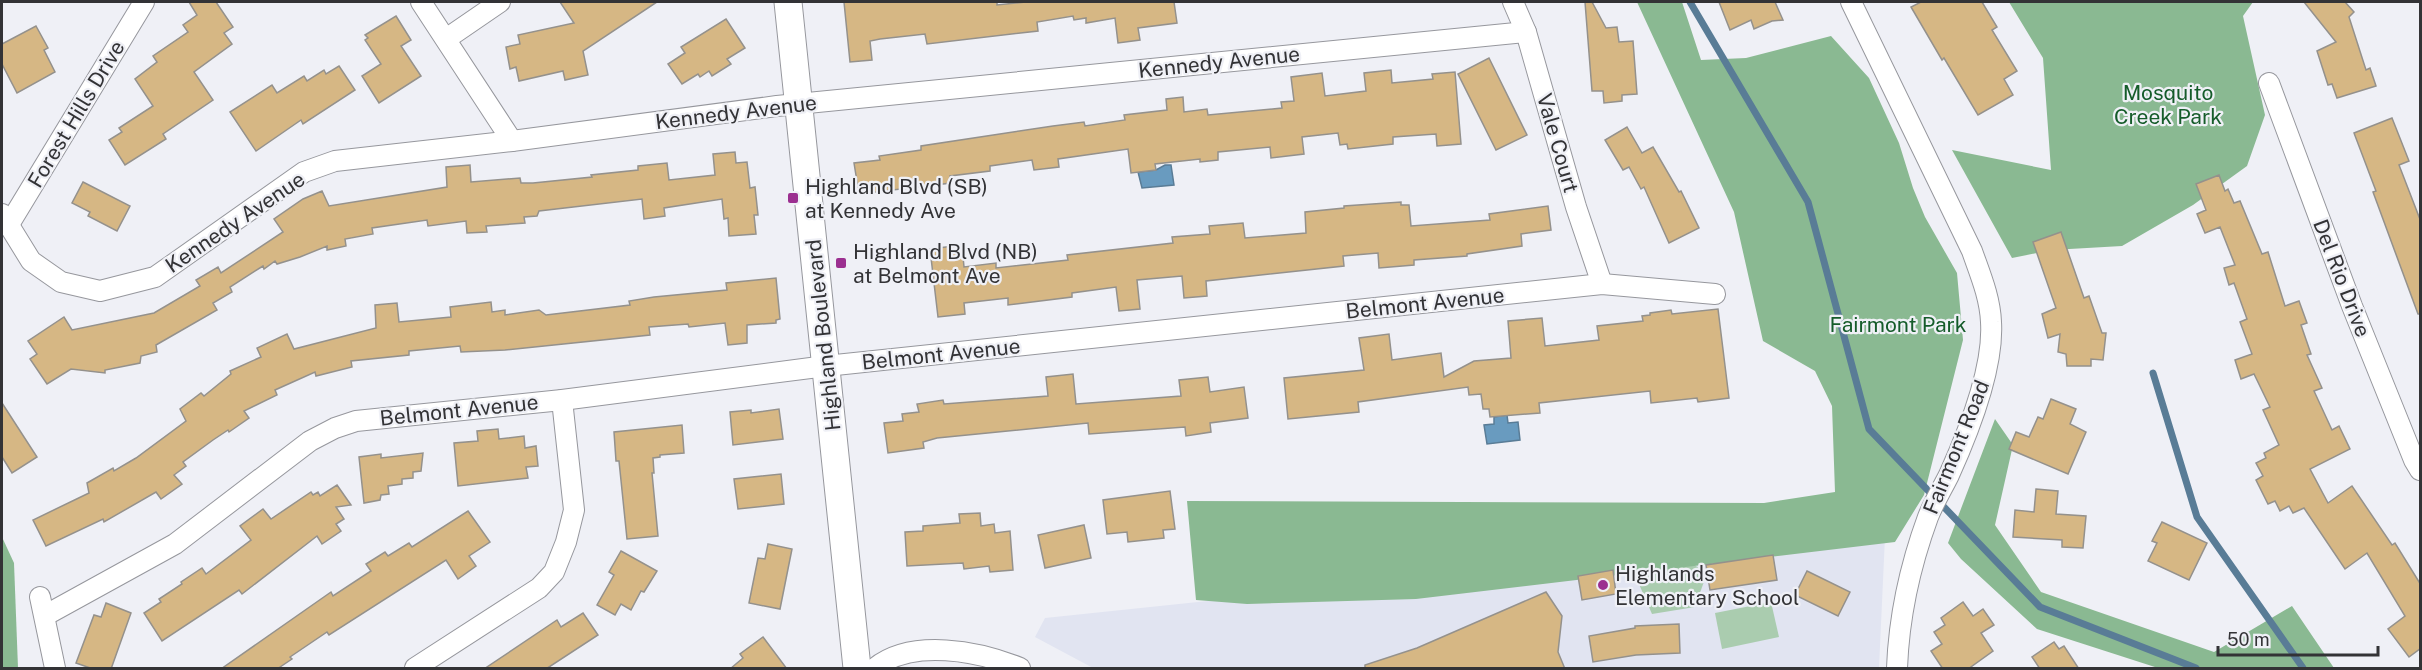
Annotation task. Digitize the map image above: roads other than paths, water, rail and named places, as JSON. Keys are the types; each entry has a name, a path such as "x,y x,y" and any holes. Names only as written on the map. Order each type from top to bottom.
{"street":[{"name":"Forest Hills Drive","path":"5,220 144,2"},
{"path":"421,2 512,141"},
{"path":"446,39 500,2"},
{"name":"Highland Boulevard","path":"788,2 857,669"},
{"name":"Vale Court","path":"1514,2 1526,32 1576,207 1602,284"},
{"name":"Fairmont Road","path":"1851,2 1972,251 1986,290 1991,322 1990,348 1985,377 1949,474 1929,514 1912,564 1898,637 1897,669"},
{"name":"Kennedy Avenue","path":"5,220 31,261 61,282 100,291 155,277 304,172 335,161 798,104 1526,32"},
{"name":"Del Rio Drive","path":"2269,83 2352,306 2414,460 2421,470"},
{"name":"Belmont Avenue","path":"55,669 43,606 175,544 310,441 335,428 356,421 562,400 826,366 1602,284 1715,294"},
{"path":"415,669 539,588 554,572 566,542 574,510 562,400"},
{"path":"875,669 892,657 932,650 968,652 1020,669"}],"water":[{"path":"1165,165 1171,165 1174,185 1142,188 1138,172 1156,170"},
{"path":"1507,415 1508,423 1518,422 1520,440 1487,444 1484,425 1494,424 1494,417"}],"waterway":[{"path":"1690,2 1808,202 1869,429 2040,607 2196,668"},
{"path":"2153,373 2197,517 2303,668"}],"place":[{"name":"Highland Blvd (SB) at Kennedy Ave","path":"793,198"},
{"name":"Highland Blvd (NB) at Belmont Ave","path":"841,263"},
{"name":"Highlands Elementary School","path":"1603,585"}],"park label":[{"name":"Mosquito Creek Park","path":"2168,104"},
{"name":"Fairmont Park","path":"1898,324"}]}
